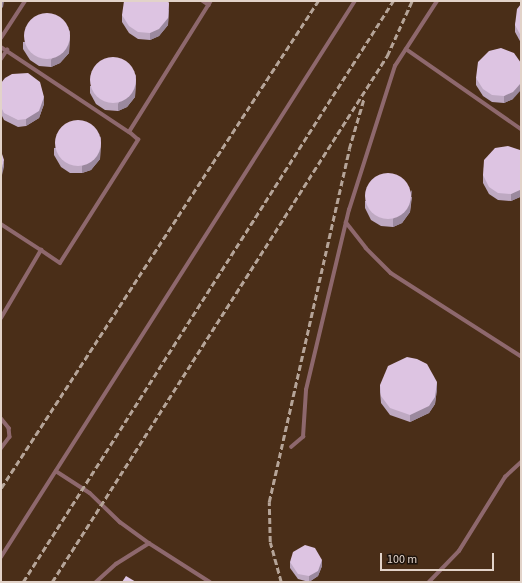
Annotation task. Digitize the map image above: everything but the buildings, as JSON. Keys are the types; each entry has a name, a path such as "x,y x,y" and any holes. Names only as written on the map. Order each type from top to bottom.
{"lane":[{"path":"1,38 25,1"},
{"path":"203,1 209,5"},
{"path":"129,132 211,1"},
{"path":"1,557 355,1"},
{"path":"292,447 303,437 306,390 346,222 395,66 437,1"},
{"path":"1,47 129,132 138,140 60,263 1,224"},
{"path":"406,49 521,129"},
{"path":"1,59 6,50"},
{"path":"346,222 366,248 391,273 521,356"},
{"path":"1,317 41,250"},
{"path":"1,418 9,428 10,437 1,449"},
{"path":"429,582 459,551 505,477 521,462"},
{"path":"56,471 90,493 120,522 149,543 210,582"},
{"path":"96,582 116,564 149,543"}],"shaded area":[{"path":"1,1 521,1 521,582 1,582"}],"railway":[{"path":"1,488 318,1"},
{"path":"23,582 393,1"},
{"path":"52,582 387,56 412,1"},
{"path":"281,582 270,542 269,502 349,149 364,98"}]}
